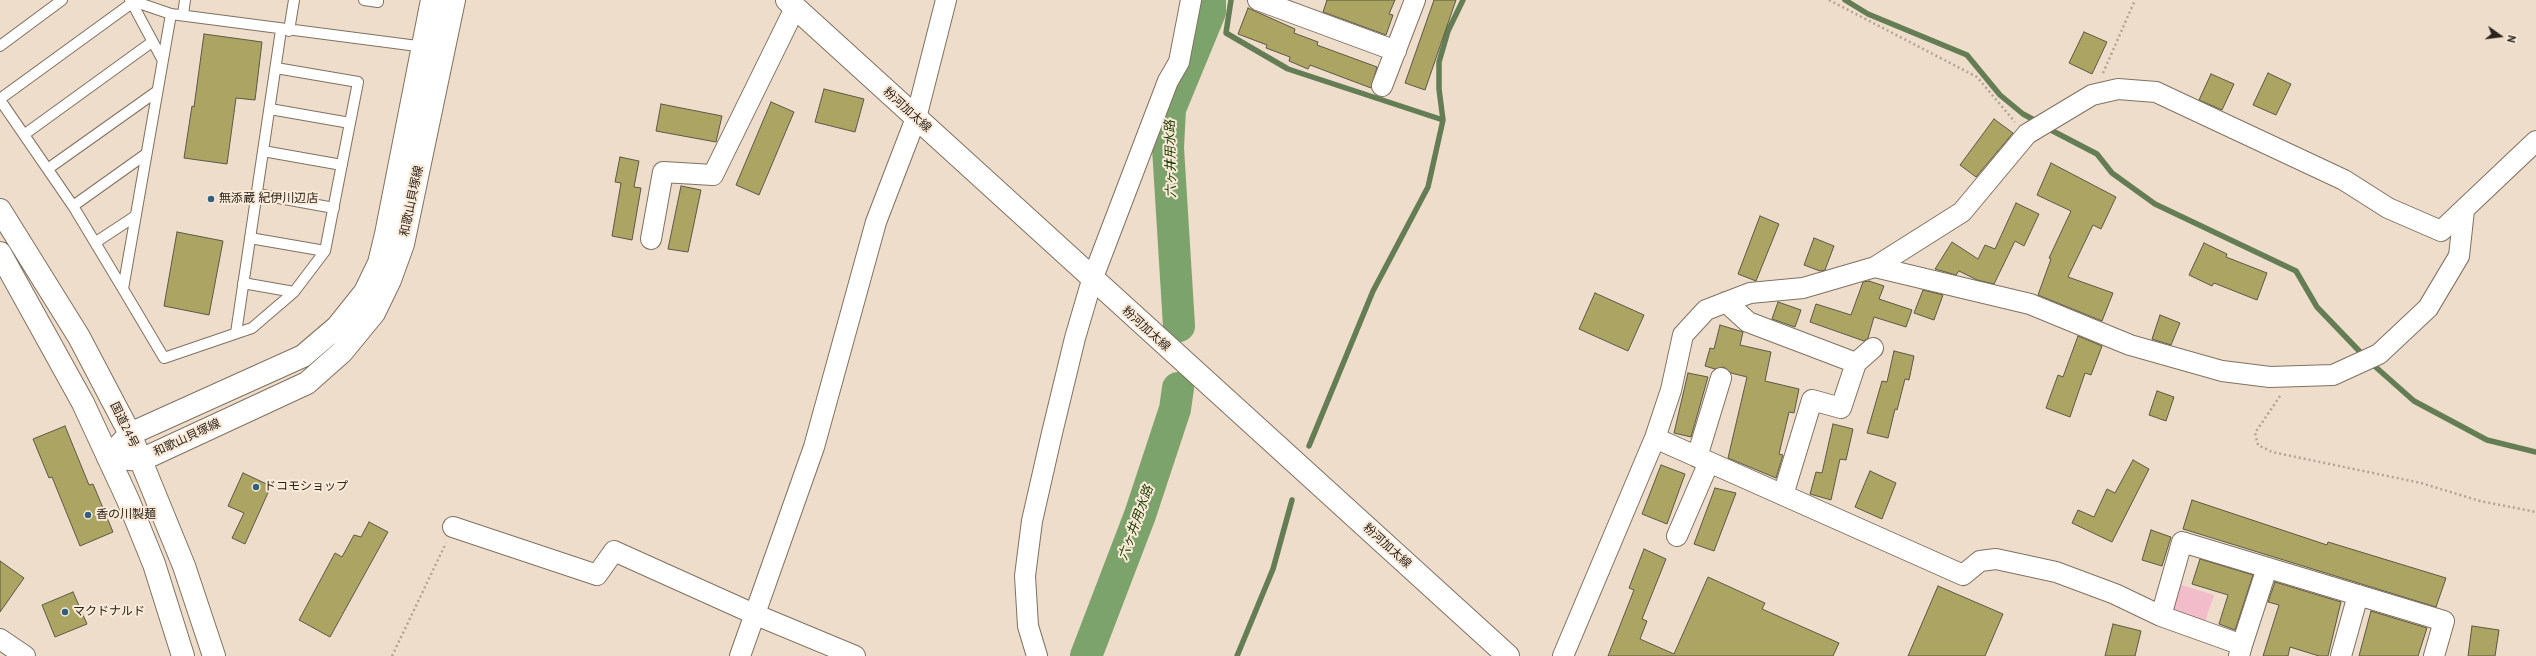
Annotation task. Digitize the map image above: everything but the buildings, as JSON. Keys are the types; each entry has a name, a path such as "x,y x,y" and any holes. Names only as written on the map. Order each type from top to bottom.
{"main road":[{"name":"和歌山貝塚線","path":"108,457 141,460 307,383 342,352 374,313 390,280 403,244 433,48 432,0"},
{"name":"和歌山貝塚線","path":"108,457 130,434 303,356 337,327 365,292 379,263 433,48 454,0"},
{"name":"粉河加太線","path":"791,4 1092,280 1508,656"},
{"name":"国道24号","path":"0,210 79,337 130,434 184,566 214,656"},
{"path":"0,252 83,403 108,457 154,564 183,656"}],"street":[{"path":"740,656 814,447 876,222 916,118 946,0"},
{"path":"1037,656 1028,626 1026,605 1025,576 1032,521 1075,338 1092,280 1168,81 1179,62 1191,0"},
{"path":"1258,0 1297,7 1396,52"},
{"path":"1382,86 1415,0"},
{"path":"651,239 664,172 713,175 791,4"},
{"path":"1563,656 1655,438 1671,390 1683,335 1706,310 1750,293 1803,288 1875,267 1962,212 2027,134 2092,95 2118,89 2156,92 2344,180 2388,208 2441,231 2536,141"},
{"path":"1875,267 2030,304 2130,345 2222,371 2270,378 2333,375 2379,354 2428,308 2459,256 2464,210"},
{"path":"1726,302 1748,322 1856,363"},
{"path":"1782,495 1812,400 1841,408 1856,363 1873,348"},
{"path":"1677,536 1703,460 1721,378"},
{"path":"1655,438 1963,575 1980,561 1996,559 2056,572 2115,594 2240,651 2267,568"},
{"path":"453,527 597,575 614,551 754,614 855,656"},
{"path":"2161,616 2182,542 2444,621 2434,656"},
{"path":"2341,656 2358,595"},
{"path":"0,639 25,656"}],"lane":[{"path":"0,46 62,0"},
{"path":"183,15 185,0"},
{"path":"236,333 276,68 294,0"},
{"path":"364,0 378,2 378,0"},
{"path":"131,1 171,14 433,48"},
{"path":"131,1 0,100 49,168 96,242 164,358 252,328 294,292 325,251 358,82 276,68"},
{"path":"131,1 162,59"},
{"path":"123,288 134,217 171,14"},
{"path":"25,134 152,42"},
{"path":"49,168 156,92"},
{"path":"270,109 350,123"},
{"path":"263,151 342,165"},
{"path":"73,206 146,154"},
{"path":"257,194 334,208"},
{"path":"96,242 134,217"},
{"path":"250,238 325,251"},
{"path":"243,283 294,292"}],"path":[{"path":"1829,0 1977,77 2010,118 2027,134"},
{"path":"2092,95 2112,56 2135,0"},
{"path":"2292,377 2255,434 2258,444 2272,452 2421,483 2480,501 2536,512"},
{"path":"392,656 453,527"}],"shaded area":[{"path":"2178,584 2214,595 2204,625 2166,613"}],"waterway":[{"name":"六ヶ井用水路","path":"1179,326 1168,148 1170,109 1210,12 1210,0"},
{"path":"1231,0 1226,33 1288,69 1443,120"},
{"path":"1309,446 1373,291 1428,187 1443,120 1439,89 1439,62 1448,31 1463,0"},
{"path":"1845,0 1868,14 1967,55 2000,95 2023,114 2038,122"},
{"path":"2047,128 2097,154 2112,173 2155,204 2296,271 2317,307 2364,356"},
{"path":"2370,362 2414,401 2487,440 2536,452"},
{"name":"六ヶ井用水路","path":"1086,656 1140,515 1175,409 1178,388"},
{"path":"1237,656 1273,569 1292,500"}],"place":[{"name":"無添蔵 紀伊川辺店","path":"211,199"},
{"name":"ドコモショップ","path":"256,487"},
{"name":"香の川製麺","path":"88,515"},
{"name":"マクドナルド","path":"65,612"}]}
